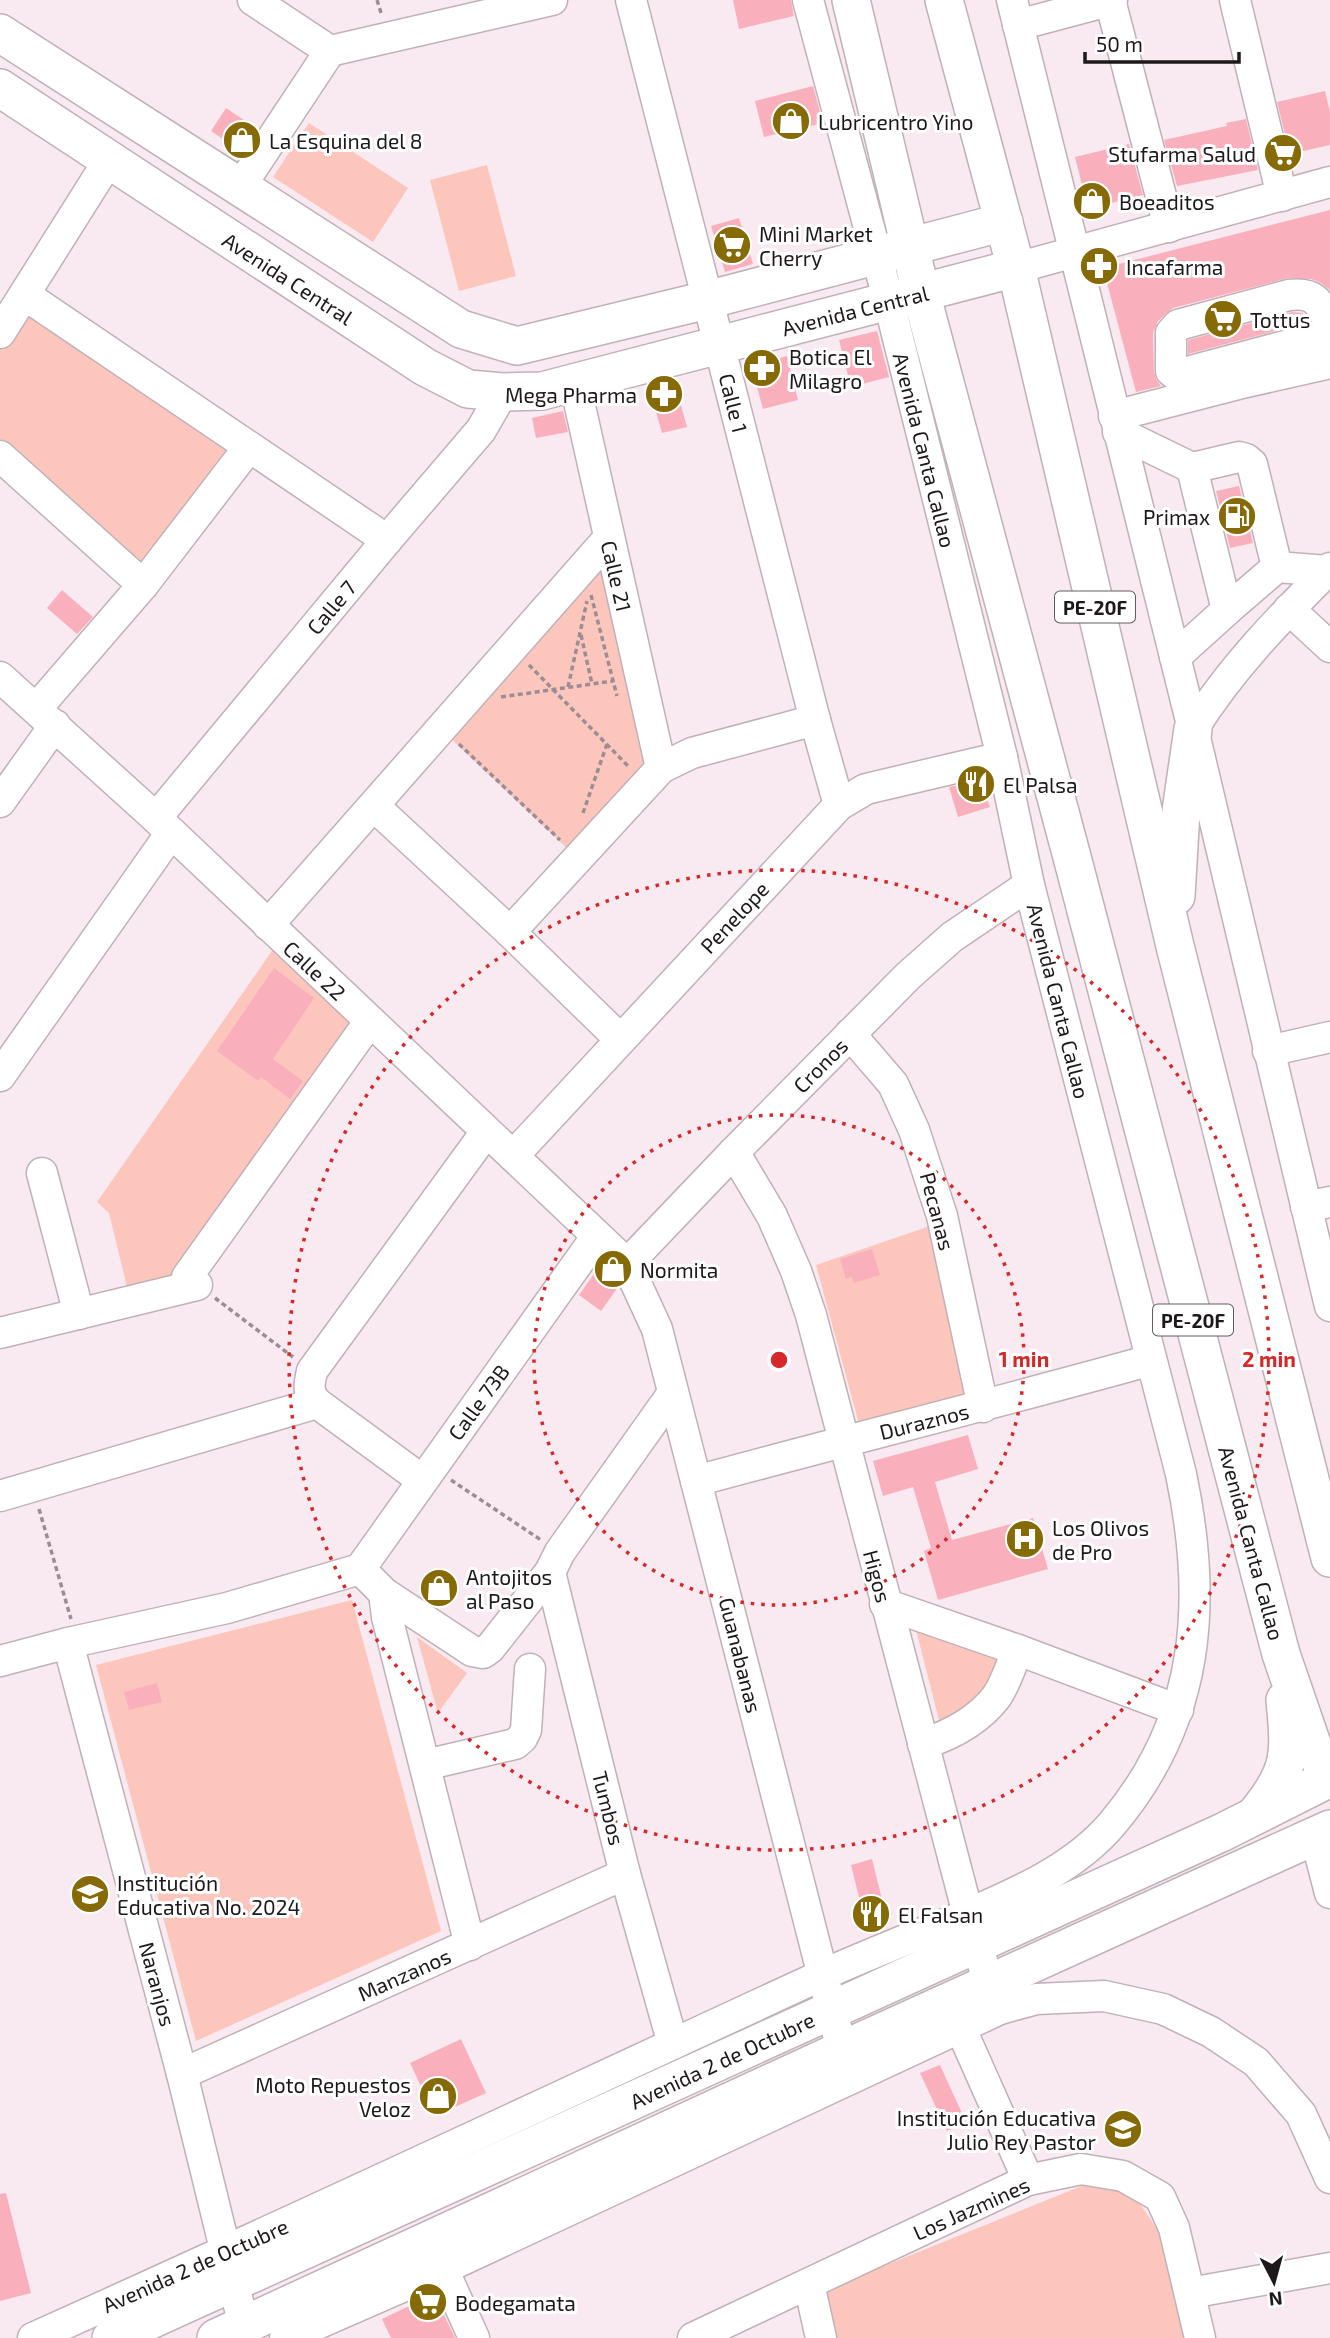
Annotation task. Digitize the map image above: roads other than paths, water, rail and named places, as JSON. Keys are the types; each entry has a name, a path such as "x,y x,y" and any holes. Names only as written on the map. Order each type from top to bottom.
{"main road":[{"name":"Avenida Canta Callao","path":"851,0 906,248 905,298 1069,844 1281,1654 1304,1723 1330,1779"},
{"name":"PE-20F","path":"944,0 1016,268 1175,946 1330,1558"},
{"path":"4,44 240,187 461,329 517,346 1004,222"},
{"name":"Avenida Central","path":"0,88 425,367 468,389 541,391 575,384 1016,268"},
{"path":"906,248 1016,268"},
{"path":"1175,946 1181,811 1193,729"},
{"path":"1256,1814 1274,1793 1285,1767 1289,1743 1281,1654"},
{"name":"Avenida 2 de Octubre","path":"111,2338 230,2267 828,1992 973,1929 1223,1832 1330,1779"},
{"name":"Avenida 2 de Octubre","path":"230,2332 842,2050 994,1997 1323,1832"}],"street":[{"path":"253,0 330,51"},
{"path":"240,187 330,51 480,8 552,0"},
{"name":"Calle 1","path":"631,0 706,300 839,804"},
{"name":"Avenida Canta Callao","path":"808,0 906,248"},
{"path":"1169,227 1111,0 1015,12 1193,729 1268,1051 1318,1205 1330,1306"},
{"path":"1235,0 1282,196"},
{"path":"0,333 109,160"},
{"name":"Avenida Central","path":"1016,268 1330,182"},
{"path":"1330,325 1319,302 1301,294 1178,325 1171,333 1171,371 1176,374 1330,334"},
{"path":"25,295 387,540"},
{"name":"Avenida Canta Callao","path":"905,298 1029,884 1181,1474 1191,1521 1194,1557 1195,1621 1189,1664 1178,1710 1161,1750 1140,1787 1111,1825 1080,1856 973,1929"},
{"path":"1116,424 1238,384 1330,363"},
{"name":"Calle 21","path":"575,384 661,768"},
{"name":"Calle 7","path":"0,1076 163,826 387,540 481,430 503,392"},
{"path":"1116,424 1192,468 1239,457 1252,464 1276,567"},
{"path":"0,802 45,717 249,447"},
{"path":"0,456 144,585"},
{"path":"1192,468 1227,610"},
{"path":"268,925 608,539"},
{"path":"1175,657 1276,567 1329,569"},
{"path":"1193,729 1212,698 1289,609 1329,569"},
{"path":"1289,609 1330,647"},
{"path":"1202,634 1247,658"},
{"name":"Calle 22","path":"0,677 163,826 627,1264"},
{"path":"510,932 661,768 692,752 815,720"},
{"name":"Penelope","path":"513,1156 839,804 866,789 1002,757"},
{"path":"374,806 620,1039"},
{"name":"Cronos","path":"627,1264 908,976 952,937 1029,884"},
{"path":"0,1333 79,1314 192,1281 370,1021"},
{"name":"Pecanas","path":"850,1034 893,1084 914,1130 942,1216 983,1407"},
{"path":"1268,1051 1330,1037"},
{"path":"426,1473 317,1403 310,1395 308,1386 312,1371 486,1132"},
{"name":"Higos","path":"734,1152 772,1216 796,1271 811,1315 885,1604 994,1997"},
{"path":"41,1173 79,1314"},
{"name":"Calle 73B","path":"360,1569 597,1236"},
{"name":"Guanabanas","path":"627,1264 657,1329 842,2050"},
{"name":"Duraznos","path":"696,1481 1152,1360"},
{"path":"0,1661 227,1608 360,1569 384,1593 472,1651 482,1653 490,1648 555,1562 673,1393"},
{"path":"0,1496 317,1403"},
{"name":"Tumbos","path":"555,1562 625,1874 673,2044"},
{"path":"384,1593 387,1617 470,1945"},
{"path":"885,1604 1178,1710"},
{"name":"Naranjos","path":"73,1642 230,2267 230,2332"},
{"path":"923,1744 946,1736 980,1714 998,1695 1018,1650"},
{"path":"425,1765 515,1744 522,1738 526,1730 530,1669"},
{"path":"1323,1832 1330,1893"},
{"name":"Manzanos","path":"181,2074 625,1874"},
{"name":"Avenida 2 de Octubre","path":"33,2338 230,2267 528,2113 673,2044 828,1992"},
{"path":"285,2338 443,2269 961,2029 994,1997 1036,1999 1104,1996 1163,2009 1211,2032 1256,2062 1301,2115 1330,2178"},
{"path":"961,2029 1028,2180"},
{"name":"Los Jazmines","path":"693,2338 1028,2180 1081,2169 1123,2176 1160,2197 1174,2228 1200,2338"},
{"path":"1190,2293 1330,2267"},
{"path":"443,2269 474,2338"},
{"path":"809,2284 821,2338"}],"place":[{"name":"Lubricentro Yino","path":"791,121"},
{"name":"La Esquina del 8","path":"242,140"},
{"name":"Stufarma Salud","path":"1283,153"},
{"name":"Boeaditos","path":"1092,201"},
{"name":"Mini Market Cherry","path":"732,245"},
{"name":"Incafarma","path":"1099,266"},
{"name":"Tottus","path":"1223,319"},
{"name":"Botica El Milagro","path":"762,368"},
{"name":"Mega Pharma","path":"664,394"},
{"name":"Primax","path":"1237,516"},
{"name":"El Palsa","path":"976,784"},
{"name":"Normita","path":"613,1269"},
{"name":"Los Olivos de Pro","path":"1025,1539"},
{"name":"Antojitos al Paso","path":"439,1588"},
{"name":"Institución Educativa No. 2024","path":"90,1894"},
{"name":"El Falsan","path":"871,1914"},
{"name":"Moto Repuestos Veloz","path":"438,2096"},
{"name":"Institución Educativa Julio Rey Pastor","path":"1123,2129"},
{"name":"Bodegamata","path":"428,2302"}]}
